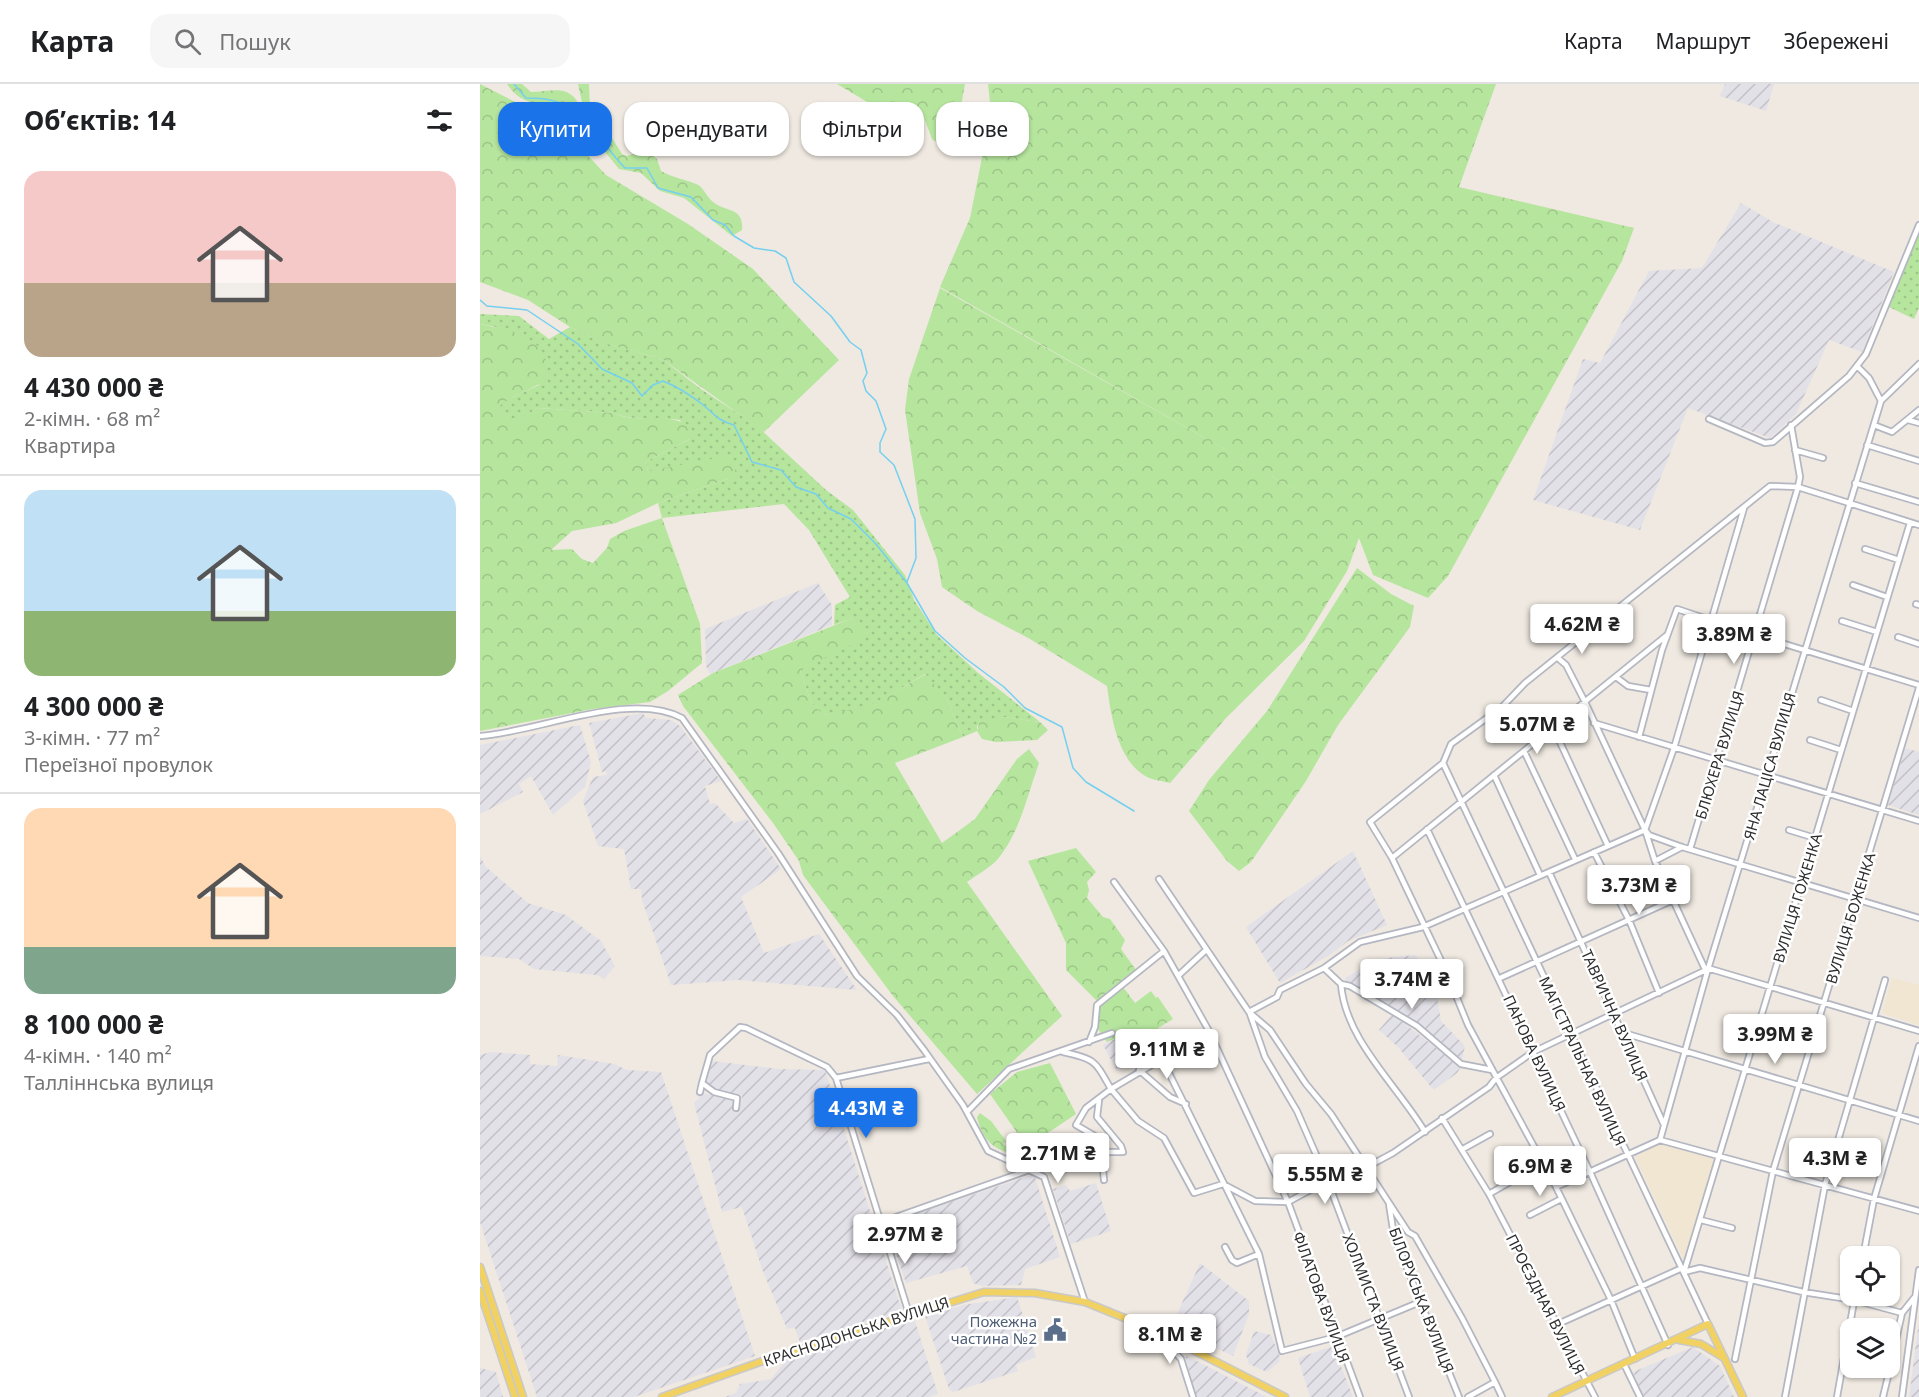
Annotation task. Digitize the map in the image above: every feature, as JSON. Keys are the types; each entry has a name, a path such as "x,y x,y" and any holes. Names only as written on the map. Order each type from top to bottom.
{"main road":[{"path":"480,1267 523,1397"},
{"path":"480,1291 515,1397"},
{"name":"КРАСНОДОНСЬКА ВУЛИЦЯ","path":"662,1397 760,1362 984,1292 1035,1293 1085,1302 1154,1330 1285,1397"},
{"path":"1552,1397 1668,1345 1708,1324"},
{"name":"МАГІСТРАЛЬНАЯ ВУЛИЦЯ","path":"1708,1324 1743,1397"},
{"path":"1678,1340 1701,1344 1725,1358"}],"street":[{"path":"1709,419 1765,443 1773,442 1857,366 1866,354 1889,302 1919,225"},
{"path":"1857,366 1869,378 1881,401 1919,364"},
{"name":"ЯНА ЛАЦІСА ВУЛИЦЯ","path":"1660,1140 1708,969 1881,401"},
{"path":"1874,425 1892,432 1919,410"},
{"path":"1908,420 1919,423"},
{"name":"БЛЮХЕРА ВУЛИЦЯ","path":"1690,849 1798,487 1800,477 1791,425"},
{"path":"1867,445 1919,461"},
{"path":"1795,450 1823,458"},
{"path":"1855,483 1919,502"},
{"path":"1635,1359 1611,1300 1556,1187 1468,1025 1446,971 1392,858 1370,822 1443,763 1451,744 1502,707 1525,683 1559,659 1738,513 1745,504 1770,486 1798,487 1919,525"},
{"path":"1249,1012 1277,997 1280,990 1324,968 1360,942 1378,935 1396,934 1424,927 1645,830 1674,748 1713,622 1745,504"},
{"name":"ВУЛИЦЯ ГОЖЕНКА","path":"1683,1270 1701,1220 1747,1069 1910,523"},
{"path":"1865,549 1899,560"},
{"path":"1853,585 1887,597"},
{"path":"1639,737 1651,690 1677,609 1919,686"},
{"path":"1842,621 1877,632"},
{"path":"1392,858 1669,634"},
{"path":"1898,638 1919,644"},
{"path":"1559,659 1566,665 1585,702 1645,830 1655,861 1704,967 1919,1031"},
{"path":"1616,677 1628,686 1651,690"},
{"name":"ВУЛИЦЯ БОЖЕНКА","path":"1735,1359 1753,1280 1773,1171 1919,686"},
{"path":"1821,700 1853,711"},
{"path":"480,736 613,711 651,707 668,710 682,718 778,853 857,976 897,1015 967,1112 988,1151 1032,1169 1044,1177 1085,1302"},
{"path":"1594,723 1919,821"},
{"path":"1553,727 1608,846"},
{"path":"1810,740 1841,750"},
{"path":"1524,751 1575,859"},
{"name":"МАГІСТРАЛЬНАЯ ВУЛИЦЯ","path":"1443,763 1708,1324"},
{"path":"1494,775 1540,875"},
{"name":"ПАНОВА ВУЛИЦЯ","path":"1427,829 1500,978 1668,1345"},
{"path":"1645,830 1649,835 1682,847 1919,918"},
{"path":"1789,830 1815,838"},
{"path":"1655,861 1682,847"},
{"path":"1594,852 1629,920 1659,993"},
{"name":"ТАВРИЧНА ВУЛИЦЯ","path":"1549,872 1664,1125"},
{"path":"1159,879 1249,1012 1270,1030 1367,1167 1408,1232 1415,1236 1462,1318 1502,1397"},
{"name":"ФІЛАТОВА ВУЛИЦЯ","path":"1114,882 1164,951 1209,1031 1288,1202 1360,1397"},
{"path":"1500,978 1673,900"},
{"path":"1179,975 1206,950"},
{"path":"1089,1042 1095,1027 1097,1005 1164,951"},
{"path":"1324,968 1341,984 1350,986 1417,1026 1461,1064 1492,1070"},
{"path":"1064,1052 1088,1057 1098,1065 1112,1089 1138,1121 1164,1138 1194,1193 1223,1184 1255,1201 1288,1202 1328,1182 1367,1167 1425,1132 1489,1087 1496,1078 1533,1052 1613,1012 1708,969"},
{"path":"1785,1397 1825,1185 1885,981"},
{"path":"1341,984 1342,1001 1371,1058 1411,1108 1425,1132"},
{"name":"ХОЛМИСТА ВУЛИЦЯ","path":"1249,1012 1265,1057 1297,1111 1328,1182 1409,1397"},
{"path":"700,1092 710,1055 740,1027 827,1067 836,1078 909,1314"},
{"path":"1104,1180 1100,1139 1076,1125 1086,1108 1139,1070 1209,1031"},
{"path":"1624,1033 1919,1120"},
{"path":"967,1112 1009,1069 1112,1034"},
{"path":"1865,1246 1874,1199 1919,1046"},
{"path":"1161,1057 1259,1254 1282,1351 1336,1337 1420,1302"},
{"path":"836,1078 929,1059"},
{"path":"1139,1070 1170,1097 1186,1104"},
{"path":"702,1083 714,1092 737,1098 736,1108"},
{"path":"1099,1100 1097,1117 1121,1146 1123,1152 1103,1152"},
{"name":"ПРОЄЗДНАЯ ВУЛИЦЯ","path":"1442,1118 1489,1194 1595,1397"},
{"path":"1463,1149 1490,1134"},
{"path":"1556,1187 1660,1140 1919,1211"},
{"path":"879,1223 1032,1169"},
{"path":"1489,1194 1515,1179"},
{"path":"1530,1215 1561,1199"},
{"name":"БІЛОРУСЬКА ВУЛИЦЯ","path":"1389,1201 1394,1236 1459,1397"},
{"path":"1701,1220 1732,1228"},
{"path":"1225,1246 1232,1260 1237,1263 1259,1254"},
{"path":"1558,1324 1683,1270 1700,1268 1803,1292 1840,1296"},
{"path":"1902,1397 1919,1270"},
{"path":"1900,1322 1902,1313 1916,1295"},
{"path":"1837,1397 1854,1306"},
{"path":"1880,1306 1902,1313"},
{"path":"1154,1330 1181,1359 1193,1397"},
{"path":"1624,1364 1640,1397"},
{"path":"1883,1397 1887,1378"},
{"path":"1468,1397 1495,1382"}],"shaded area":[{"path":"1725,84 1774,84 1766,111 1720,96"},
{"path":"1741,203 1773,222 1894,272 1862,352 1829,340 1796,414 1770,438 1688,408 1640,530 1533,500 1583,359 1600,363 1649,271 1702,268"},
{"path":"818,583 832,605 832,625 710,674 706,666 705,629"},
{"path":"643,713 646,718 671,720 680,726 721,781 705,786 710,804 715,803 734,823 747,819 781,869 741,897 764,953 819,934 857,990 738,980 671,985 642,900 641,889 631,889 624,849 598,846 583,801 593,777 607,775 606,771 602,772 589,723"},
{"path":"580,725 591,762 585,787 553,815 531,776 519,784 523,792 480,814 480,745"},
{"path":"1905,748 1919,752 1919,815 1888,805"},
{"path":"1353,851 1387,925 1348,941 1330,955 1280,983 1246,927"},
{"path":"480,856 486,867 528,903 566,915 601,941 615,966 604,979 597,975 534,969 519,959 480,956"},
{"path":"1416,955 1436,991 1441,1021 1465,1046 1462,1060 1416,1023 1346,982 1345,978 1378,959"},
{"path":"1892,978 1919,985 1919,1025 1882,1013"},
{"path":"1392,1014 1461,1067 1457,1073 1434,1090 1398,1047 1379,1030"},
{"path":"1131,1031 1144,1059 1117,1071 1103,1045"},
{"path":"491,1052 530,1055 530,1064 557,1066 558,1055 614,1064 627,1070 661,1072 755,1356 634,1397 537,1397 480,1222 480,1055"},
{"path":"712,1061 779,1069 825,1070 902,1311 800,1342 795,1328 787,1329 762,1269 742,1207 722,1212 694,1103 699,1098 698,1092 741,1102 742,1095 714,1090 705,1084"},
{"path":"1661,1143 1714,1159 1684,1260 1635,1157"},
{"path":"1034,1174 1060,1257 1025,1269 1021,1285 982,1286 973,1283 967,1266 906,1283 886,1224"},
{"path":"1096,1183 1111,1231 1071,1244 1053,1189 1066,1185 1070,1191"},
{"path":"1200,1263 1249,1301 1249,1314 1233,1356 1166,1325 1177,1314"},
{"path":"1017,1297 1036,1357 1016,1365 1018,1371 953,1392 949,1389 925,1316 963,1305"},
{"path":"914,1318 938,1394 929,1397 725,1397 736,1393 740,1384 771,1379 787,1359"},
{"path":"1919,1321 1919,1397 1909,1397"},
{"path":"1254,1331 1271,1335 1280,1357 1279,1362 1267,1372 1249,1364 1246,1355"},
{"path":"1333,1346 1353,1397 1310,1397 1298,1358"},
{"path":"1693,1347 1720,1366 1734,1397 1644,1397 1633,1372"},
{"path":"1185,1355 1267,1397 1196,1397"},
{"path":"480,1368 496,1372 503,1397 480,1397"}],"green space":[{"path":"480,84 515,102 498,102 498,156 588,156 606,175 688,224 753,269 839,360 764,432 662,359 604,343 570,327 528,300 480,282"},
{"path":"507,84 522,84 531,92 563,91 569,93 577,102 532,102 515,94"},
{"path":"578,84 589,84 590,102 582,102"},
{"path":"837,84 965,84 962,102 936,102 936,142 932,139 924,118 924,102 867,102"},
{"path":"988,84 1496,84 1459,187 1634,228 1622,261 1448,576 1428,598 1373,575 1359,538 1347,571 1304,641 1226,718 1170,783 1147,777 1129,760 1117,736 1107,686 1030,639 977,611 942,587 937,559 920,513 905,410 909,379 940,288 1312,499 940,287 970,218 982,156 1029,156 1029,102 990,102"},
{"path":"612,138 624,156 653,156 657,159 661,171 698,185 717,205 737,213 742,222 742,230 732,236 684,198 660,191 641,173 619,169 608,156 612,156"},
{"path":"1919,232 1919,308 1914,319 1889,307"},
{"path":"480,314 519,316 549,339 570,327 605,343 662,359 701,389 757,426 826,490 853,510 905,575 914,600 937,635 977,672 1040,722 1003,717 977,726 977,731 963,737 949,703 925,674 869,707 823,715 811,702 800,670 853,618 834,625 835,605 850,597 809,530 784,504 662,518 658,503 728,479 648,471 645,462 690,439 680,420 538,408 516,422 497,408 504,401 539,385 496,327 480,324"},
{"path":"480,324 523,336 537,345 544,354 545,380 498,408 516,421 538,408 614,413 632,418 679,421 689,426 690,439 645,462 648,471 717,458 725,458 735,470 736,479 728,479 658,503 616,523 572,531 551,550 572,549 582,559 593,563 607,548 610,539 624,531 662,518 700,624 702,663 668,691 650,702 593,709 480,731"},
{"path":"1357,568 1391,594 1414,606 1410,627 1338,725 1306,781 1251,862 1239,871 1227,861 1189,811 1209,780 1267,711"},
{"path":"853,618 867,637 800,670 811,702 823,715 869,706 926,674 949,703 963,737 895,763 942,843 975,819 1017,759 1029,749 1039,763 1016,829 1003,853 994,863 967,882 1062,1016 977,1094 893,996 803,875 799,861 773,823 683,706 678,695 713,673"},
{"path":"1003,717 1040,722 1048,730 1037,740 996,742 982,739 977,731 980,721"},
{"path":"1076,848 1096,872 1087,882 1089,890 1087,898 1103,917 1110,919 1125,940 1121,949 1136,970 1097,1001 1066,970 1066,943 1028,861"},
{"path":"1123,987 1135,1003 1151,991 1173,1019 1158,1028 1162,1037 1158,1041 1163,1051 1146,1062 1131,1031 1107,1042 1098,1029 1099,1007"},
{"path":"1050,1063 1076,1114 1027,1147 990,1094 1017,1072"},
{"path":"980,1113 991,1121 1006,1141 1003,1144 1008,1148 1007,1152 991,1144 987,1139 977,1117"}],"waterway":[{"path":"514,84 526,98 552,100 575,111 576,127 599,138 625,168 647,168 658,188 691,197 713,220 725,225 734,236 754,248 775,251 786,258 794,282 831,316 850,342 861,350 867,373 863,381 866,391 876,401 886,429 880,443 880,452 894,465 915,519 916,558 907,582"},
{"path":"480,300 487,306 527,310 578,344 602,369 632,383 642,396 653,385 663,381 688,394 719,419 734,425 752,462 781,470 796,487 816,494 828,508 851,519 876,544 907,583 935,631 965,658 1004,687 1025,708 1062,727 1073,768 1086,782 1134,811"}],"place":[{"name":"Пожежна частина №2","path":"1055,1330"}]}
